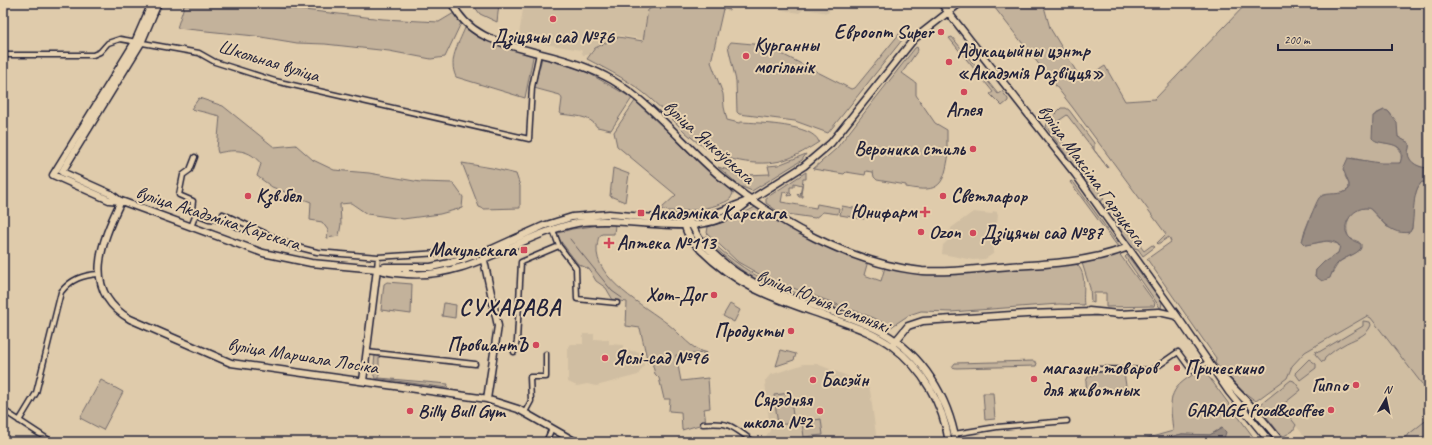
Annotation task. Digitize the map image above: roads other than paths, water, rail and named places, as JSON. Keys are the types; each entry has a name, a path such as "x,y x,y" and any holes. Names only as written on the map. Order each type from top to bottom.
{"main road":[{"path":"152,3 138,42 53,175 60,174 138,42 158,3"},
{"name":"вуліца Янкоўскага","path":"452,3 464,22 480,34 496,41 597,72 624,88 663,121 707,165 750,200 804,166 831,143 914,39 960,3"},
{"name":"вуліца Максіма Гарэцкага","path":"941,3 1076,175 1126,248 1209,361 1229,392 1270,442"},
{"name":"вуліца Акадэміка Карскага","path":"60,174 111,194 121,202 248,248 290,260 332,266 377,269 385,267 407,268 438,266 483,256 553,230 577,224 600,221 685,226 703,223 741,209 750,200"},
{"path":"736,205 739,196 738,190"},
{"path":"762,208 761,197 765,191"},
{"path":"750,200 810,236 886,264 923,271 954,271 1043,265 1103,255 1126,248"},
{"name":"вуліца Акадэміка Карскага","path":"483,256 549,224 584,216 609,214 655,218 687,218 714,214 750,200"},
{"name":"вуліца Маршала Лосіка","path":"121,202 102,248 99,274 106,295 114,307 124,316 220,360 231,363 261,369 363,381 421,390 450,392 506,404 525,412 576,442"},
{"path":"685,226 687,218"},
{"name":"вуліца Юрыя Семянякі","path":"687,218 700,240 723,262 750,280 782,294 864,323 919,362 935,384 945,403 956,442"},
{"path":"700,240 700,229 703,223"},
{"name":"вуліца Юрыя Семянякі","path":"685,226 696,245 719,267 740,282 765,294 894,343 915,366 930,387 942,414 949,442"},
{"path":"483,256 498,326 487,399"},
{"path":"363,381 377,269"},
{"path":"1159,312 1164,308 1165,300"},
{"path":"894,343 908,326 923,321 1028,314 1067,309 1119,314 1159,312 1177,316"},
{"name":"вуліца Максіма Гарэцкага","path":"1214,369 1252,407 1281,442"}],"street":[{"name":"Школьная вуліца","path":"3,56 93,55 100,52 108,43 116,40 138,42 200,53 212,61 268,79 529,139 532,87 539,53"},
{"path":"195,157 190,170 183,174 179,195 193,201 192,209 196,214 248,231 256,230"},
{"path":"191,227 196,214"},
{"path":"223,214 293,246 317,252 353,257 426,255 439,252"},
{"path":"553,230 559,246 576,268 577,299 617,302"},
{"path":"514,352 521,262 559,246"},
{"path":"377,269 378,257"},
{"path":"19,421 36,393 61,292 67,284 76,278 99,274"},
{"path":"367,352 475,364"},
{"path":"1093,369 1152,370 1178,352 1192,371 1196,371 1209,361"},
{"path":"525,412 530,401 530,377 546,377 546,354"},
{"path":"3,410 52,442"},
{"path":"954,434 1067,421"},
{"path":"703,424 717,422 727,424 754,442"},
{"path":"546,442 552,428"}],"waterway":[{"path":"570,239 612,291 622,298"}],"place":[{"name":"Дзіцячы сад №76","path":"553,19"},
{"name":"Евроопт Super","path":"941,32"},
{"name":"Курганны могільнік","path":"746,56"},
{"name":"Адукацыйны цэнтр «Акадэмія Развіцця»","path":"949,62"},
{"name":"Аглея","path":"964,92"},
{"name":"Вероника стиль","path":"973,149"},
{"name":"Кзв.бел","path":"248,196"},
{"name":"Светлафор","path":"943,196"},
{"name":"Юнифарм","path":"925,212"},
{"name":"Акадэміка Карскага","path":"641,213"},
{"name":"Ozon","path":"921,232"},
{"name":"Дзіцячы сад №87","path":"973,233"},
{"name":"Аптека №113","path":"609,243"},
{"name":"Мачульскага","path":"524,250"},
{"name":"Хот-Дог","path":"714,295"},
{"name":"Продукты","path":"791,331"},
{"name":"ПровиантЪ","path":"536,345"},
{"name":"Яслі-сад №96","path":"605,358"},
{"name":"Прическино","path":"1177,368"},
{"name":"магазин товаров для животных","path":"1034,379"},
{"name":"Басэйн","path":"813,380"},
{"name":"Гиппо","path":"1356,385"},
{"name":"GARAGE food&coffee","path":"1331,410"},
{"name":"Billy Bull Gym","path":"410,411"},
{"name":"Сярэдняя школа №2","path":"820,411"}],"district":[{"name":"СУХАРАВА","path":"510,307"}]}
